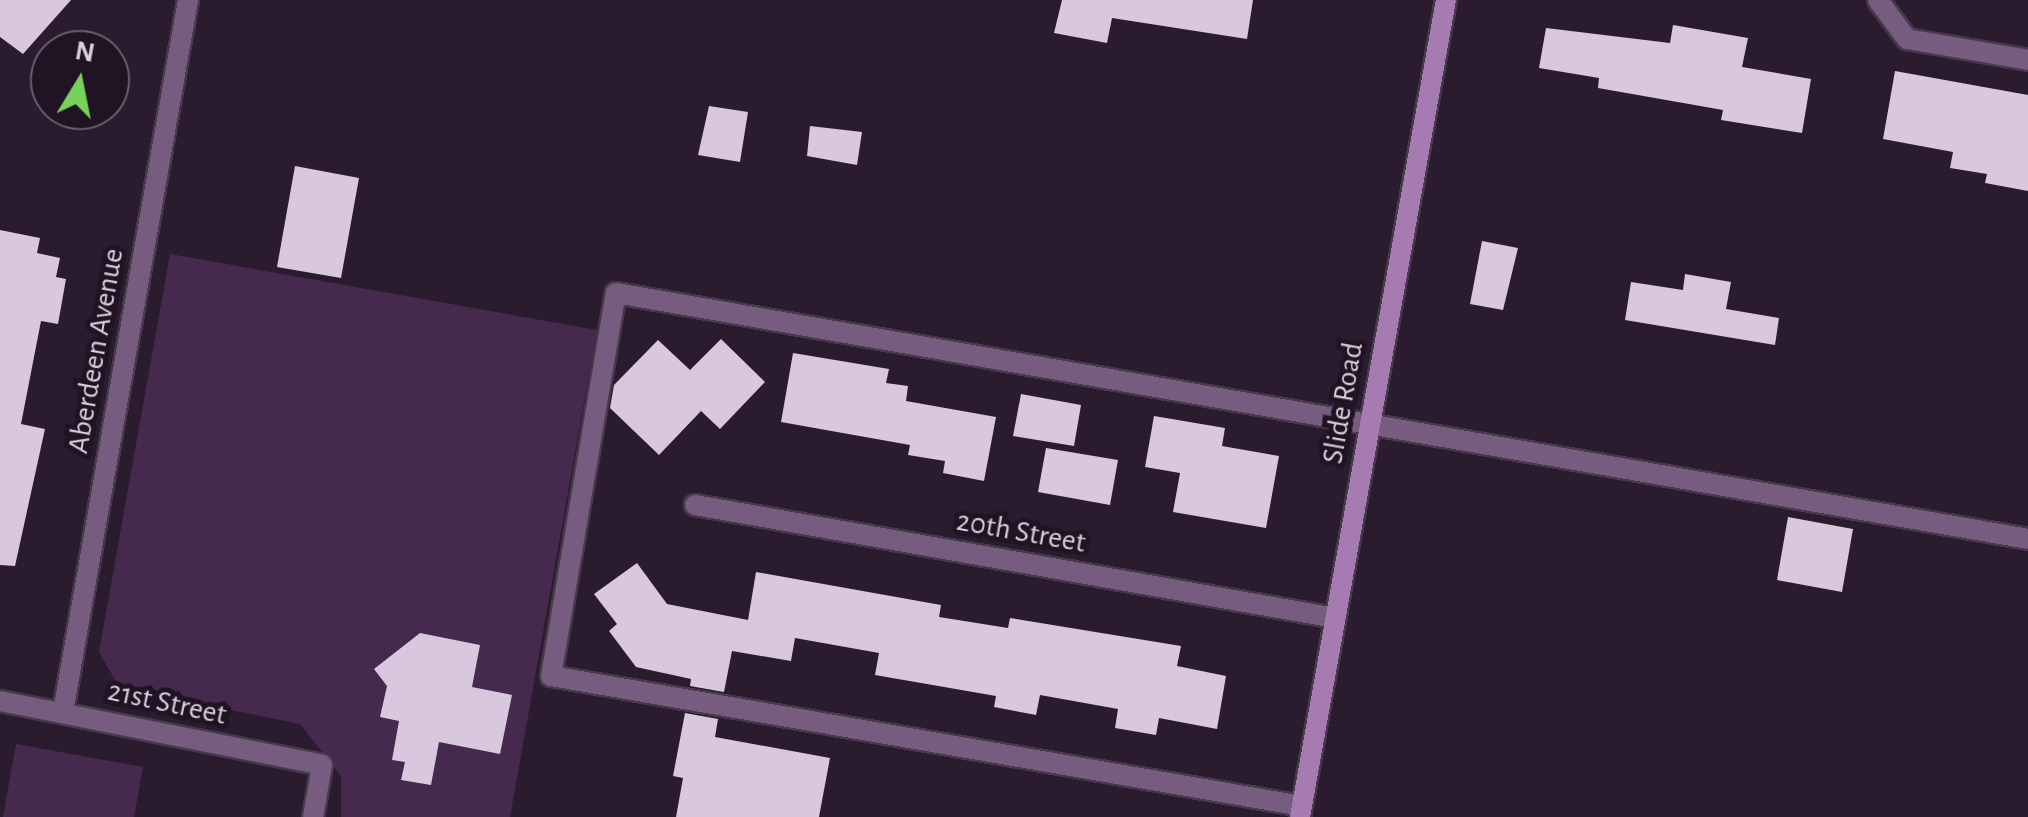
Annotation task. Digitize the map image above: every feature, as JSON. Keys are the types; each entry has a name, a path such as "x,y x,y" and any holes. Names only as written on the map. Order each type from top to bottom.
{"main road":[{"name":"Slide Road","path":"1301,811 1446,0"}],"street":[{"name":"Aberdeen Avenue","path":"63,712 188,0"},
{"path":"1878,0 1906,39 2028,60"},
{"path":"1301,811 552,676 616,294 2028,539"},
{"name":"20th Street","path":"696,505 1335,618"},
{"name":"21st Street","path":"0,701 322,765 313,817"}],"shaded area":[{"path":"170,254 597,330 510,817 341,817 341,776 300,724 119,687 99,652"},
{"path":"16,744 143,767 134,817 3,817"}],"building":[{"path":"0,0 71,0 44,30 30,30 30,46 23,54 0,37"},
{"path":"1062,0 1253,0 1247,39 1112,18 1107,43 1054,33"},
{"path":"1673,25 1748,38 1742,67 1811,79 1802,133 1721,120 1723,110 1598,88 1599,78 1539,68 1546,28 1670,43"},
{"path":"1895,71 2028,95 2028,191 1985,183 1987,174 1950,168 1953,152 1883,139"},
{"path":"709,106 748,112 740,162 698,155"},
{"path":"810,126 862,132 857,165 807,156"},
{"path":"295,166 359,178 341,278 277,267"},
{"path":"0,230 40,238 37,253 60,258 56,277 66,279 58,324 41,321 21,424 45,429 15,566 0,565"},
{"path":"1482,241 1518,248 1503,310 1470,304"},
{"path":"1685,274 1731,282 1726,309 1779,318 1775,345 1625,320 1631,282 1683,290"},
{"path":"721,339 765,382 720,429 701,411 659,455 610,408 614,385 658,340 690,370"},
{"path":"793,353 889,369 886,383 908,386 906,401 996,417 984,481 943,473 945,461 908,455 910,445 781,422"},
{"path":"1021,394 1081,405 1074,446 1013,436"},
{"path":"1154,416 1225,428 1222,446 1279,456 1266,528 1173,512 1180,473 1145,467"},
{"path":"1046,448 1118,460 1110,505 1038,492"},
{"path":"1788,517 1853,529 1842,592 1777,580"},
{"path":"637,563 667,604 748,620 756,572 941,605 939,617 1008,628 1010,618 1181,646 1177,666 1226,676 1217,729 1159,718 1156,735 1115,728 1118,709 1040,695 1036,715 994,707 996,696 875,675 879,653 795,638 791,661 732,651 724,692 690,686 691,679 636,667 609,631 617,624 594,594"},
{"path":"420,633 480,645 472,687 512,695 500,754 439,742 431,785 401,780 405,762 392,760 399,721 380,717 387,686 374,669"},
{"path":"685,713 718,719 715,737 830,758 819,817 676,817 683,778 673,776"}]}
